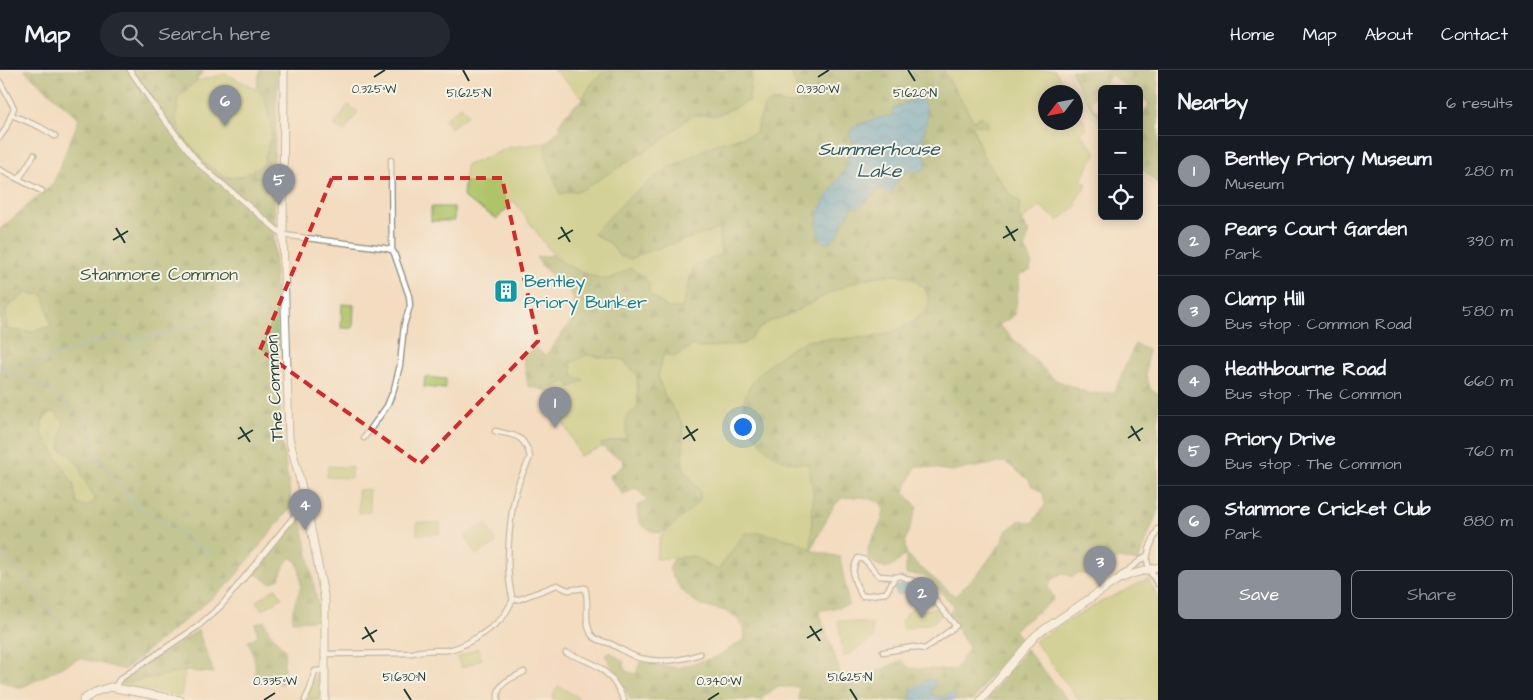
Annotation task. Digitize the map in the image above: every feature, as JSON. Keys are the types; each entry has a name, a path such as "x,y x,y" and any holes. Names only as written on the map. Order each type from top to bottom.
{"main road":[{"name":"The Common","path":"284,70 283,235 290,438 306,503 325,601 325,700"},
{"path":"981,700 1036,635 1117,580 1129,574 1158,567"},
{"path":"83,700 101,690 114,688 180,700"}],"street":[{"path":"130,70 159,112 200,165 283,235 392,250"},
{"path":"0,82 14,105 12,115 0,137"},
{"path":"12,115 40,127 55,136"},
{"path":"19,179 34,155"},
{"path":"364,438 387,406 394,390 400,365 404,325 410,306 409,296 392,250 391,160"},
{"path":"0,170 42,191"},
{"path":"325,654 413,653 453,649 477,637 496,624 503,616 513,600 509,578 511,519 517,487 530,457 527,448 515,434 495,431"},
{"path":"114,688 120,679 197,627 221,606 306,503"},
{"path":"1158,529 1146,560 1149,569 1158,583"},
{"path":"1117,580 1147,555"},
{"path":"883,652 914,647 926,649 956,626 928,592 919,592 913,581 901,576 879,576 865,560 858,558 853,566 852,574 862,596 886,593 895,577"},
{"path":"513,600 557,585 568,590 585,588 587,594 586,622 595,639 646,659 676,661 700,654"},
{"path":"566,653 595,664 606,672 616,684 624,700"},
{"path":"305,700 310,689 314,671 325,670"},
{"path":"498,700 498,692 502,684 524,672"}],"highlighted area":[{"path":"332,178 502,178 538,341 420,464 260,350"}],"shaded area":[{"path":"578,639 596,642 631,700 502,700 502,692 505,687 518,680 527,678 529,670 537,664 542,655"}],"green space":[{"name":"Stanmore Common","path":"24,70 204,70 196,81 178,98 176,119 182,135 206,164 225,177 241,177 263,165 272,132 265,98 256,89 260,70 278,70 274,159 274,238 281,435 292,506 229,584 124,670 80,658 21,688 0,681 0,229 53,184 79,119","holes":["26,293 44,295 51,326 31,332 7,330 6,308","53,411 64,422 60,449 71,456 81,467 82,475 96,500 88,506 77,504 74,484 41,433 43,419"]},
{"path":"553,70 605,70 592,83 583,98"},
{"path":"605,70 752,70 749,101 717,115 692,115 661,141 582,190 560,194 546,158 546,143 561,128 559,124 566,114 583,98 592,83"},
{"path":"752,70 791,70 797,90 805,97 795,104 777,102 760,116 756,133 713,145 593,234 610,243 619,256 632,259 637,255 719,229 721,255 694,266 682,308 668,308 649,293 630,268 612,278 606,279 581,272 565,263 553,255 514,201 497,219 463,197 466,165 510,147 546,143 546,158 582,190 661,141 692,115 717,115 749,101"},
{"path":"791,70 945,70 944,72 974,121 981,116 987,121 988,127 972,125 982,154 1011,196 1020,202 1018,216 1029,232 1025,247 1032,262 1030,271 1020,274 1015,315 999,325 1054,379 1090,394 1114,392 1135,344 1148,350 1146,374 1151,390 1158,393 1158,510 1138,562 1119,558 1095,574 1077,574 1072,577 1062,573 1053,579 1048,587 1054,598 1014,630 1022,640 990,675 974,700 799,700 799,687 777,687 762,697 763,700 631,700 605,655 610,652 623,661 626,671 636,674 640,662 678,668 716,657 745,639 745,634 739,621 732,614 697,603 679,586 669,569 673,559 694,556 718,570 745,533 762,533 796,541 811,549 813,493 809,464 792,463 781,459 770,452 758,439 749,425 745,413 744,401 749,388 772,362 803,343 817,339 878,336 898,330 919,317 929,303 927,292 917,282 903,276 887,274 834,291 788,315 769,322 744,343 699,348 692,345 676,356 663,355 658,377 664,394 683,424 683,467 700,492 700,500 674,524 660,533 644,527 640,523 637,506 647,500 636,488 623,495 609,476 624,465 622,459 608,452 600,444 626,438 626,417 638,407 637,375 623,360 586,355 571,363 573,376 584,380 570,388 566,381 547,391 528,386 523,355 536,348 545,356 576,315 572,294 541,265 536,257 553,255 581,272 606,279 612,278 630,268 643,276 650,284 649,293 667,308 682,308 694,266 721,255 719,229 637,255 632,259 619,256 610,243 593,234 628,198 665,170 713,145 756,133 764,106 776,101 789,104 796,103 804,97 797,90","holes":["914,99 926,126 921,148 927,162 925,166 906,172 893,188 881,188 866,202 852,206 849,215 843,220 820,208 846,169 855,147 849,134 854,126 886,116 891,118 894,109","1005,462 1043,493 1045,505 1032,523 1020,520 1006,531 1003,540 981,570 955,596 906,553 905,541 917,507 904,492 916,466 952,471","862,497 880,502 884,510 882,520 868,547 868,557 875,564 886,568 897,563 906,553 906,574 926,576 954,606 948,615 969,648 955,670 909,668 902,660 845,686 819,611 849,605 840,557 811,550 833,507 842,498"]},
{"path":"945,70 1055,70 1064,85 1038,85 1038,130 1083,130 1083,120 1087,127 1081,134 1096,152 1081,180 1087,184 1075,202 1077,205 1058,221 1040,206 1021,221 1018,216 1020,202 1011,196 982,154 972,124 987,127 987,121 974,121 944,72"},
{"path":"1071,70 1158,70 1158,185 1143,170 1143,113 1149,105 1143,97 1143,85 1125,85 1111,75 1103,85 1098,85 1098,92 1090,102 1094,110 1098,111 1098,117 1083,95 1083,85 1078,85"},
{"path":"226,74 256,89 265,98 272,132 263,165 241,177 225,177 206,164 182,135 176,119 178,98 196,81"},
{"path":"348,105 358,112 344,132 334,125"},
{"path":"461,106 468,115 451,128 444,120"},
{"path":"431,207 454,207 454,221 431,221"},
{"path":"900,275 910,277 924,287 929,300 928,306 922,315 908,325 876,337 812,340 745,396 743,409 749,427 787,462 809,464 813,493 811,550 796,541 762,533 718,570 694,556 656,559 660,537 700,500 700,492 683,467 683,424 664,394 658,377 663,355 676,356 693,345 700,348 744,344 766,323 786,316 853,282 878,276"},
{"path":"26,293 44,295 51,326 31,332 7,330 6,308"},
{"path":"342,304 354,305 353,328 341,328"},
{"path":"586,355 623,360 637,375 641,407 626,438 579,456 547,391 567,380 570,363"},
{"path":"425,377 446,379 445,389 424,387"},
{"path":"53,410 64,421 60,449 71,456 81,467 96,500 88,506 77,505 73,484 41,433 43,419"},
{"path":"328,466 352,467 351,478 327,477"},
{"path":"369,489 370,512 359,513 358,490"},
{"path":"299,516 301,518 318,606 319,620 292,621 293,609 301,586 299,567 295,559 291,558 285,564 279,579 270,583 255,573"},
{"path":"417,522 440,523 440,534 417,534"},
{"path":"486,524 497,543 476,555 465,535"},
{"path":"1148,579 1158,597 1158,700 1079,700 1034,641 1099,603"},
{"path":"276,588 282,598 262,610 256,601"},
{"path":"931,589 947,611 932,623 903,629 901,621 912,608 919,607 922,610 939,608 933,599 933,604 930,604 929,599 932,598 928,592"},
{"path":"838,620 872,624 873,639 844,657"},
{"path":"264,621 269,631 285,650 283,684 254,678 254,659 248,641 258,636 255,624"},
{"path":"198,630 214,673 185,671 121,684 122,681"},
{"path":"477,648 482,659 462,668 457,658"},
{"path":"1026,649 1068,700 987,700"},
{"path":"185,671 181,696 121,684"},
{"path":"320,672 320,700 308,700 316,673"},
{"path":"558,686 578,697 577,700 556,700 552,698"}],"water":[{"name":"Summerhouse Lake","path":"914,99 922,100 927,112 922,141 927,162 924,169 914,172 908,170 897,181 892,194 889,195 881,188 858,208 852,206 849,215 843,221 839,233 829,243 823,242 818,232 817,221 824,201 849,163 847,153 855,147 849,134 854,126 886,116 891,117 893,109"},
{"path":"908,581 911,585 911,590 898,596 894,588"},
{"path":"928,679 937,681 930,694 941,697 952,693 956,694 954,700 912,700 910,698 911,689"}],"waterway":[{"path":"1067,70 1082,102 1098,122"},
{"path":"1143,175 1156,188"},
{"path":"0,367 28,365 114,335 129,340 165,334 238,309"},
{"path":"0,369 48,388 84,420 103,465 135,505 211,555"},
{"path":"0,553 26,578 57,620"}],"place":[{"name":"Stanmore Cricket Club","path":"225,126"},
{"name":"Priory Drive","path":"279,205"},
{"name":"Bentley Priory Bunker","path":"506,291"},
{"name":"Bentley Priory Museum","path":"555,428"},
{"name":"Heathbourne Road","path":"305,530"},
{"name":"Clamp Hill","path":"1100,587"},
{"name":"Pears Court Garden","path":"922,618"}]}
